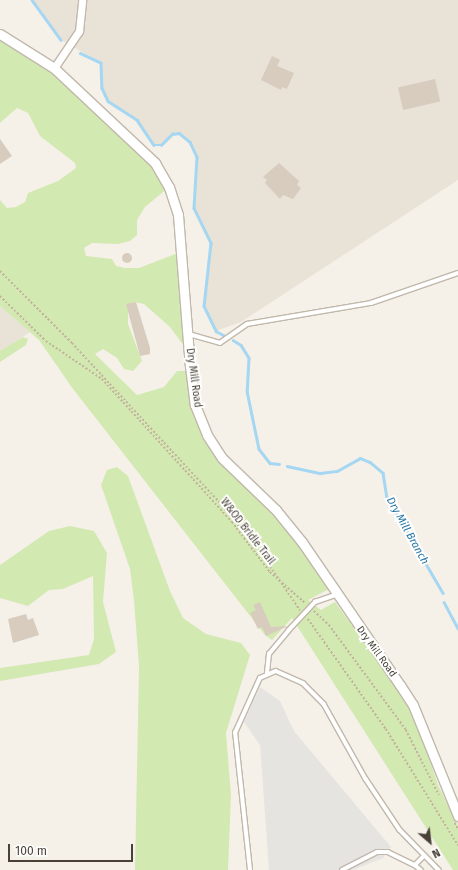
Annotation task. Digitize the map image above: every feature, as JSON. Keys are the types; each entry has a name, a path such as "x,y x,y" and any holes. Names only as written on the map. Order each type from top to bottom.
{"street":[{"path":"54,68 77,36 82,0"},
{"name":"Dry Mill Road","path":"0,34 54,68 129,135 155,162 170,187 183,254 188,334 195,405 207,435 222,458 276,510 413,705 454,816"}],"lane":[{"path":"188,334 220,343 247,324 371,303 458,273"},
{"path":"267,673 269,654 309,608 336,595"},
{"path":"250,870 235,733 260,678 267,673 284,672 313,690 340,726 382,805 424,856 439,870"},
{"path":"342,870 377,852 388,852 415,865 421,870"},
{"path":"415,865 424,856"}],"path":[{"path":"0,271 200,481 259,550 386,729 458,845"},
{"name":"W&OD Bridle Trail","path":"0,296 46,341 102,379 232,522 276,576 329,625 406,730 440,797"},
{"path":"454,816 458,829"}],"shaded area":[{"path":"32,0 458,0 458,180 241,322 216,331 204,306 211,243 194,208 197,157 190,142 179,133 172,134 161,145 154,145 137,120 108,101 102,88 101,63 58,38"},
{"path":"0,306 30,332 0,352"},
{"path":"260,687 280,701 294,731 391,847 383,858 353,870 269,870 260,745 244,722"}],"green space":[{"path":"0,34 54,68 129,135 169,187 145,207 137,220 137,235 130,241 118,244 92,243 84,248 86,256 112,259 116,266 125,268 139,268 183,251 189,353 170,327 144,304 134,302 128,306 128,324 142,361 133,371 124,369 117,358 103,349 95,354 137,395 164,387 177,371 190,371 195,405 222,458 276,510 331,588 308,600 321,610 335,602 397,687 418,725 438,785 458,826 458,870 453,870 292,618 272,640 265,635 73,389 39,340 0,306 0,200 7,208 16,207 25,202 28,193 58,181 76,168 75,163 40,136 28,113 17,108 0,123"},
{"path":"23,337 28,339 26,345 0,362 0,351"},
{"path":"117,467 128,476 170,591 183,618 206,634 241,643 250,655 226,733 231,795 228,870 135,870 139,666 134,601 130,569 101,485 107,470"},
{"path":"70,526 94,531 107,553 103,602 116,652 99,664 0,681 0,668 89,655 94,639 93,576 63,589 49,590 28,606 0,598 0,565 49,531"}],"building":[{"path":"272,56 280,60 277,66 294,73 287,89 282,87 281,90 261,80"},
{"path":"435,79 440,101 403,110 398,88"},
{"path":"0,139 12,156 0,164"},
{"path":"279,163 299,181 297,185 301,188 293,199 283,195 280,199 265,183 267,180 263,177"},
{"path":"127,253 132,258 127,263 122,258"},
{"path":"136,302 150,348 150,354 140,356 126,304"},
{"path":"260,602 271,627 288,626 266,636 262,627 258,629 250,613 256,610 253,605"},
{"path":"26,614 28,620 33,618 39,635 13,643 8,619"}],"waterway":[{"name":"Dry Mill Branch","path":"32,0 61,40"},
{"name":"Dry Mill Branch","path":"80,53 101,63 102,88 108,101 137,120 154,145 161,145 172,134 179,133 190,142 197,157 194,208 211,243 204,306 216,331 225,336"},
{"name":"Dry Mill Branch","path":"233,340 241,345 249,358 247,391 259,449 270,463 279,464"},
{"name":"Dry Mill Branch","path":"287,466 320,473 337,471 360,458 370,462 383,473 387,497 443,593"},
{"name":"Dry Mill Branch","path":"444,602 458,628"}]}
